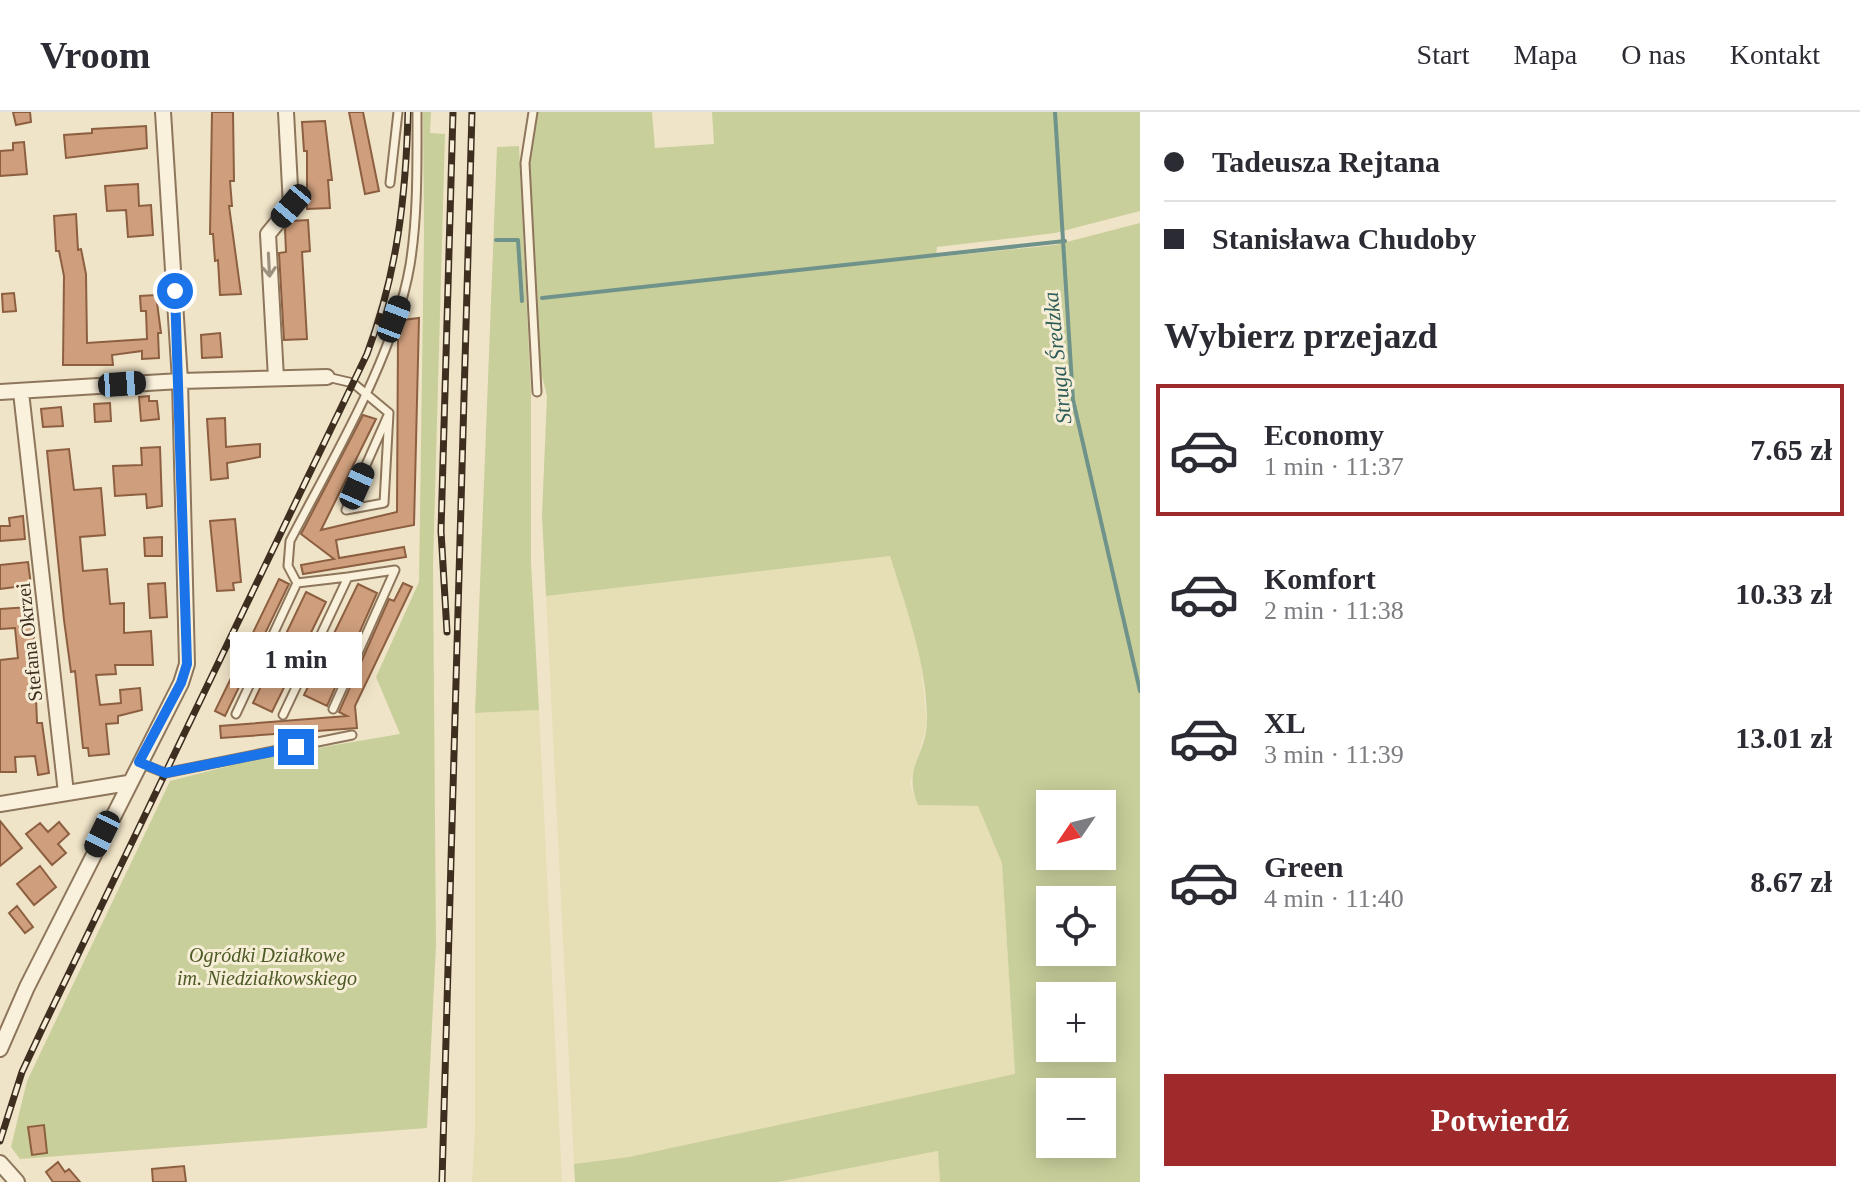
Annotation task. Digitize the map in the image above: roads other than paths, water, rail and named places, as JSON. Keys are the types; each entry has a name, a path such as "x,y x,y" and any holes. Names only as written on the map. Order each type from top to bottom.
{"street":[{"path":"0,1049 27,987 181,683 187,664 180,381 163,112"},
{"path":"276,378 268,234 291,206 286,112"},
{"path":"0,392 180,381 327,377"},
{"name":"Stefana Okrzei","path":"21,392 66,793"},
{"path":"0,804 128,783"},
{"path":"0,1163 17,1182"}],"lane":[{"path":"390,183 398,112"},
{"path":"297,583 288,566 290,541 366,394 403,294 410,265 416,204 417,112"},
{"path":"533,112 525,163 537,392"},
{"path":"327,377 353,383 389,413"},
{"path":"389,413 384,503 346,510 383,427 389,413"},
{"path":"297,583 395,570 333,709"},
{"path":"283,715 348,577"},
{"path":"236,714 297,583"},
{"path":"139,762 165,773 352,735"}],"waterway":[{"name":"Struga Średzka","path":"1055,112 1073,400 1140,691"},
{"path":"496,240 518,240 522,301"},
{"path":"542,298 1065,241"}],"railway":[{"path":"0,1141 22,1072 367,354 393,265 405,174 408,112"},
{"path":"447,632 441,531 453,112"},
{"path":"442,1182 472,112"}],"park label":[{"name":"Ogródki Działkowe im. Niedziałkowskiego","path":"267,966"}]}
